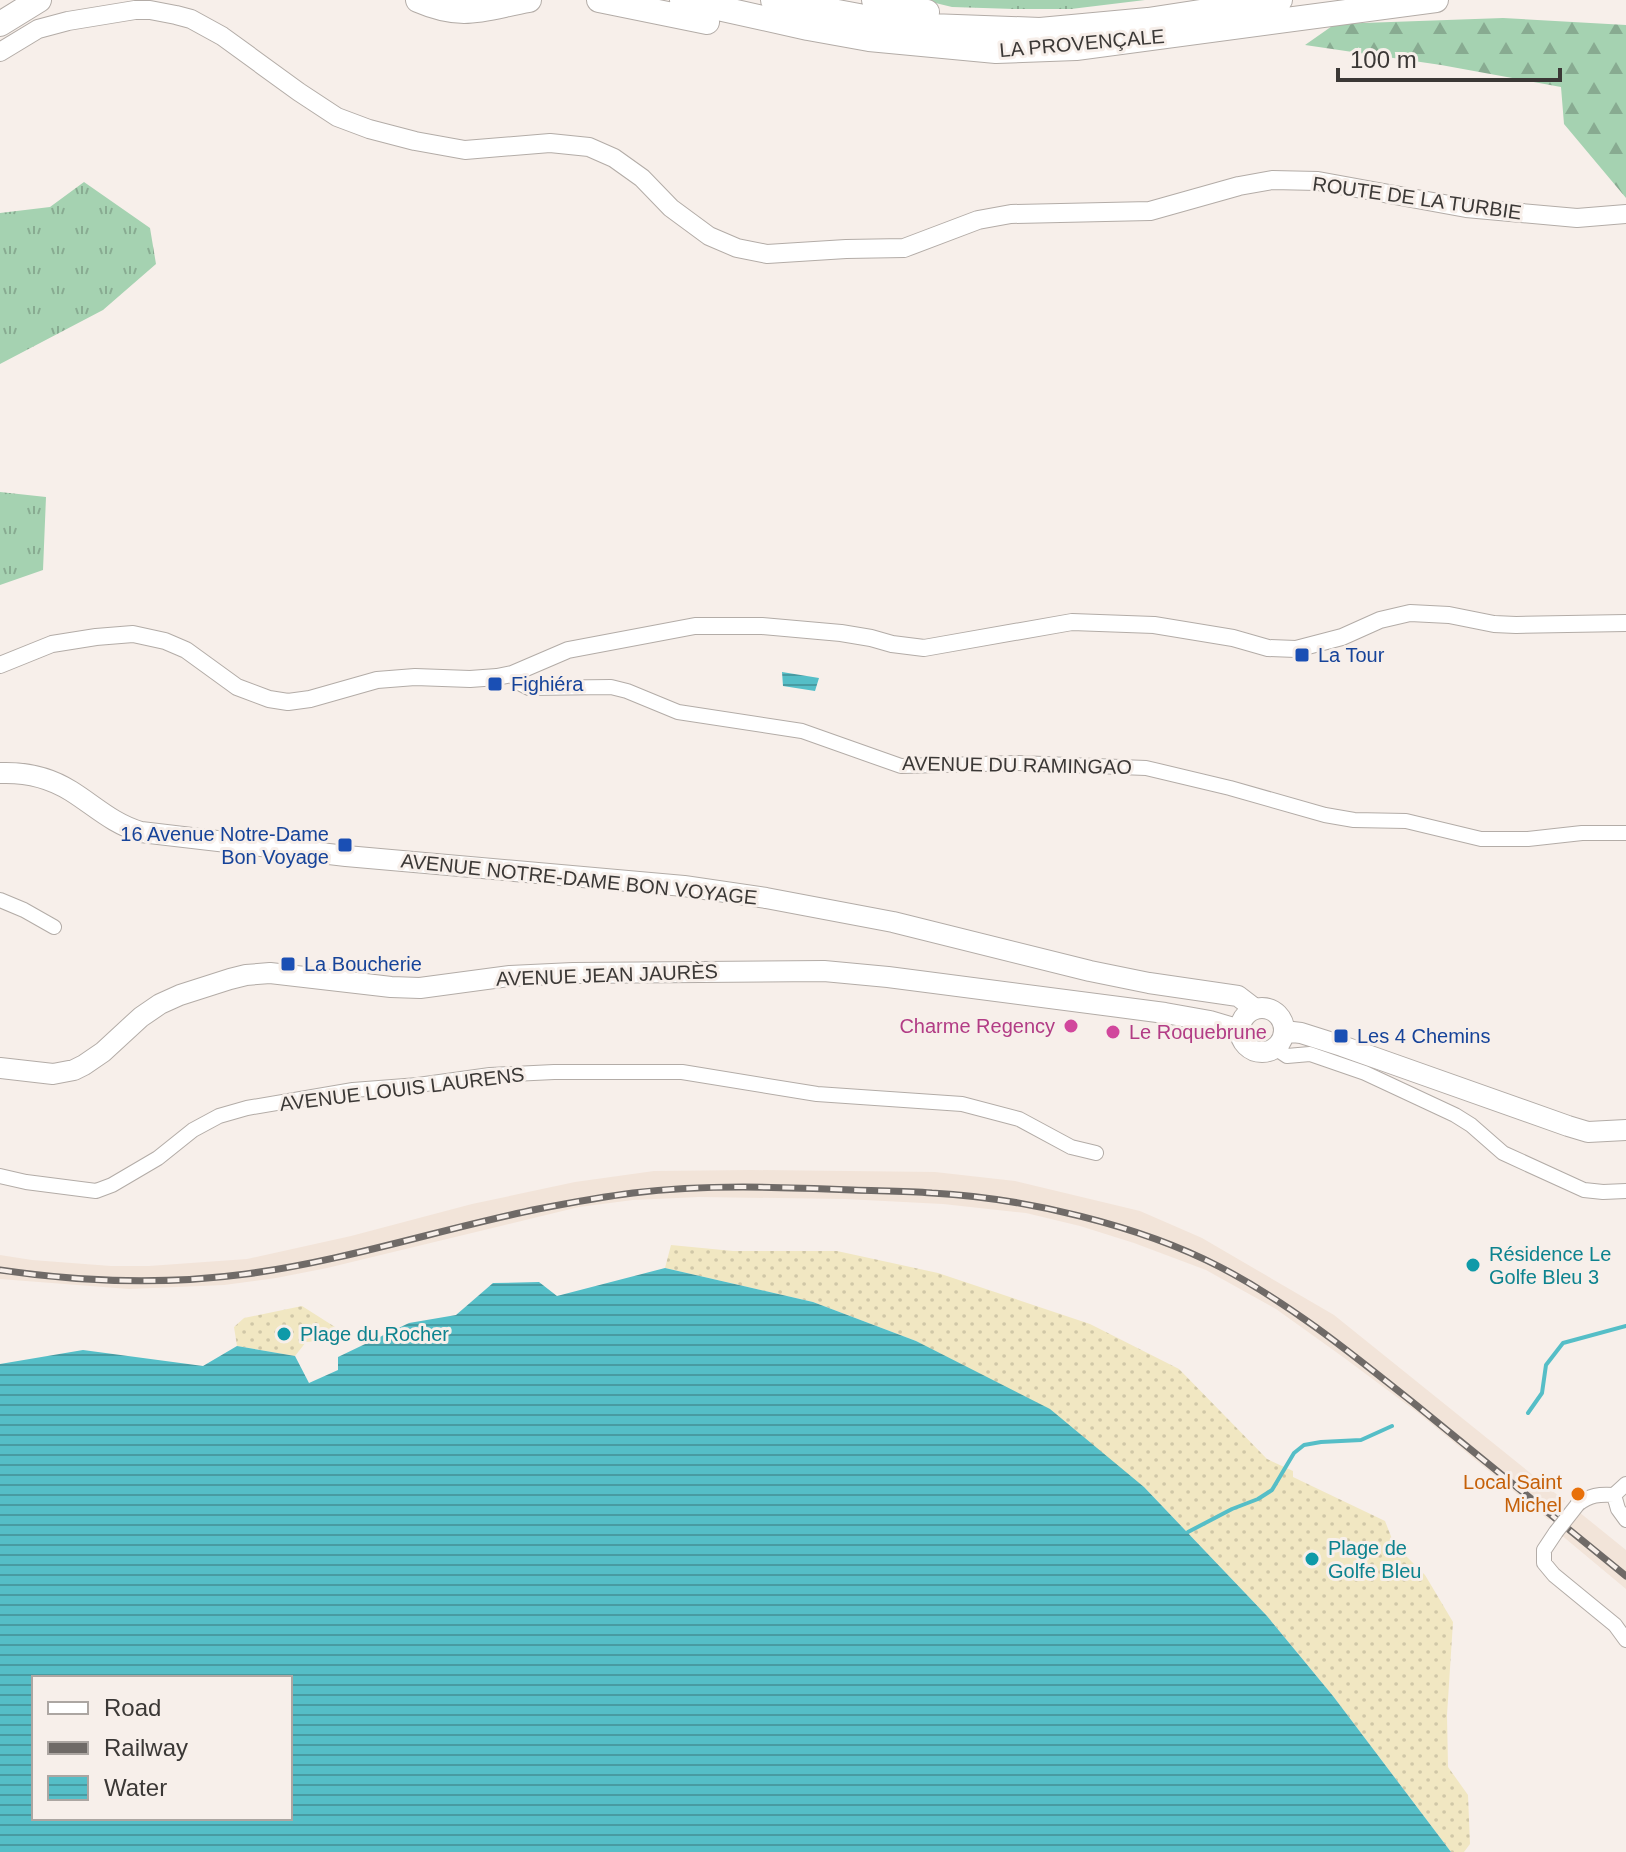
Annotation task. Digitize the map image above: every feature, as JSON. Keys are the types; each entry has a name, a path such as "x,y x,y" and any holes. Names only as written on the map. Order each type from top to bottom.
{"highway":[{"path":"0,24 39,0"},
{"path":"418,0 437,9 472,12 529,0"},
{"path":"457,0 473,0"},
{"path":"599,0 858,51 912,56 996,51"},
{"name":"LA PROVENÇALE","path":"682,0 869,39 996,51 1092,46 1436,0"},
{"name":"LA PROVENÇALE","path":"773,0 891,22 1040,30 1148,20 1280,0"},
{"path":"874,0 950,17 1040,30"}],"main road":[{"name":"ROUTE DE LA TURBIE","path":"0,52 38,29 60,23 135,10 176,15 191,19 222,36 337,117 415,141 465,150 550,143 589,147 614,158 642,178 671,208 709,236 737,248 767,254 904,248 978,220 1011,214 1150,211 1272,180 1318,181 1466,208 1577,218 1626,214"},
{"name":"AVENUE NOTRE-DAME BON VOYAGE","path":"0,773 19,772 56,783 116,823 141,832 346,856 684,886 766,898 893,922 1119,977 1238,996 1255,1009"},
{"name":"AVENUE JEAN JAURÈS","path":"0,1068 53,1074 74,1070 103,1052 160,1004 230,979 270,973 420,988 510,976 573,973 824,971 1165,1013 1240,1030"},
{"path":"1279,1039 1282,1020 1275,1012 1265,1008 1255,1009 1244,1017 1240,1030 1242,1038 1252,1049 1260,1052 1279,1039 1301,1033 1588,1132 1626,1130"}],"street":[{"path":"0,665 52,644 133,634 165,641 186,650 237,687 269,699 288,702 377,680 415,677 470,679 512,674 568,650 695,626 762,626 841,633 924,648 1072,622 1154,625 1233,638 1268,648 1296,649 1342,637 1380,620 1410,613 1449,615 1494,624 1626,623"},
{"name":"AVENUE DU RAMINGAO","path":"512,674 519,683 529,688 611,687 678,712 802,731 901,766 1018,763 1146,768 1325,815 1354,820 1406,821 1481,839 1626,833"},
{"path":"0,900 54,927"},
{"path":"1279,1039 1287,1056 1310,1054 1365,1073 1455,1115 1512,1158 1584,1190 1626,1191"},
{"name":"AVENUE LOUIS LAURENS","path":"0,1176 96,1191 158,1158 193,1130 219,1116 247,1108 353,1090 490,1075 554,1072 682,1072 817,1094 962,1104 1019,1119 1071,1147 1096,1153"},
{"path":"1626,1484 1614,1495 1598,1494 1578,1504 1544,1550 1544,1563 1554,1575 1615,1625 1626,1640"},
{"path":"1614,1495 1618,1509 1626,1520"}],"shaded area":[{"path":"654,1171 935,1172 1015,1181 1140,1211 1202,1238 1334,1315 1565,1501 1549,1520 1417,1412 1343,1357 1276,1309 1206,1270 1134,1243 1026,1213 943,1204 845,1199 699,1197 633,1200 579,1207 327,1268 224,1285 129,1289 0,1279 0,1255 111,1266 247,1259 575,1182"},
{"path":"1579,1512 1626,1550 1626,1589 1560,1534"}],"green space":[{"path":"923,0 1145,0 1071,9 1014,9 952,7"},
{"path":"1503,18 1626,25 1626,198 1564,124 1561,87 1305,45 1335,24"},
{"path":"84,182 150,228 156,264 103,310 0,364 0,213 50,207"},
{"path":"0,492 46,497 43,570 0,585"}],"sand":[{"name":"Plage de Golfe Bleu","path":"671,1245 733,1251 837,1251 938,1273 1090,1324 1179,1369 1267,1459 1293,1471 1293,1477 1385,1521 1394,1544 1425,1575 1453,1622 1447,1715 1448,1767 1468,1795 1470,1844 1464,1852 1451,1852 1333,1696 1267,1616 1144,1487 916,1341 813,1302 665,1268"},
{"name":"Plage du Rocher","path":"302,1306 335,1327 332,1340 306,1342 295,1356 237,1346 234,1327 244,1318"}],"water":[{"path":"782,672 819,678 815,691 783,686"},
{"path":"665,1268 813,1302 916,1341 1050,1409 1144,1487 1267,1616 1333,1696 1451,1852 0,1852 0,1364 83,1350 203,1366 237,1346 295,1356 309,1383 338,1370 338,1357 409,1323 456,1315 493,1283 539,1282 557,1296"}],"waterway":[{"path":"1528,1413 1542,1393 1546,1365 1563,1343 1626,1326"},
{"path":"1188,1532 1272,1490 1294,1453 1304,1445 1361,1440 1392,1426"}],"railway":[{"path":"0,1270 123,1281 184,1280 246,1274 356,1253 538,1209 688,1188 771,1187 922,1192 1042,1208 1154,1238 1220,1267 1273,1298 1373,1371 1626,1576"}],"place":[{"name":"La Tour","path":"1302,655"},
{"name":"Fighiéra","path":"495,684"},
{"name":"16 Avenue Notre-Dame Bon Voyage","path":"345,845"},
{"name":"La Boucherie","path":"288,964"},
{"name":"Charme Regency","path":"1071,1026"},
{"name":"Le Roquebrune","path":"1113,1032"},
{"name":"Les 4 Chemins","path":"1341,1036"},
{"name":"Résidence Le Golfe Bleu 3","path":"1473,1265"},
{"name":"Plage du Rocher","path":"284,1334"},
{"name":"Local Saint Michel","path":"1578,1494"},
{"name":"Plage de Golfe Bleu","path":"1312,1559"}]}
